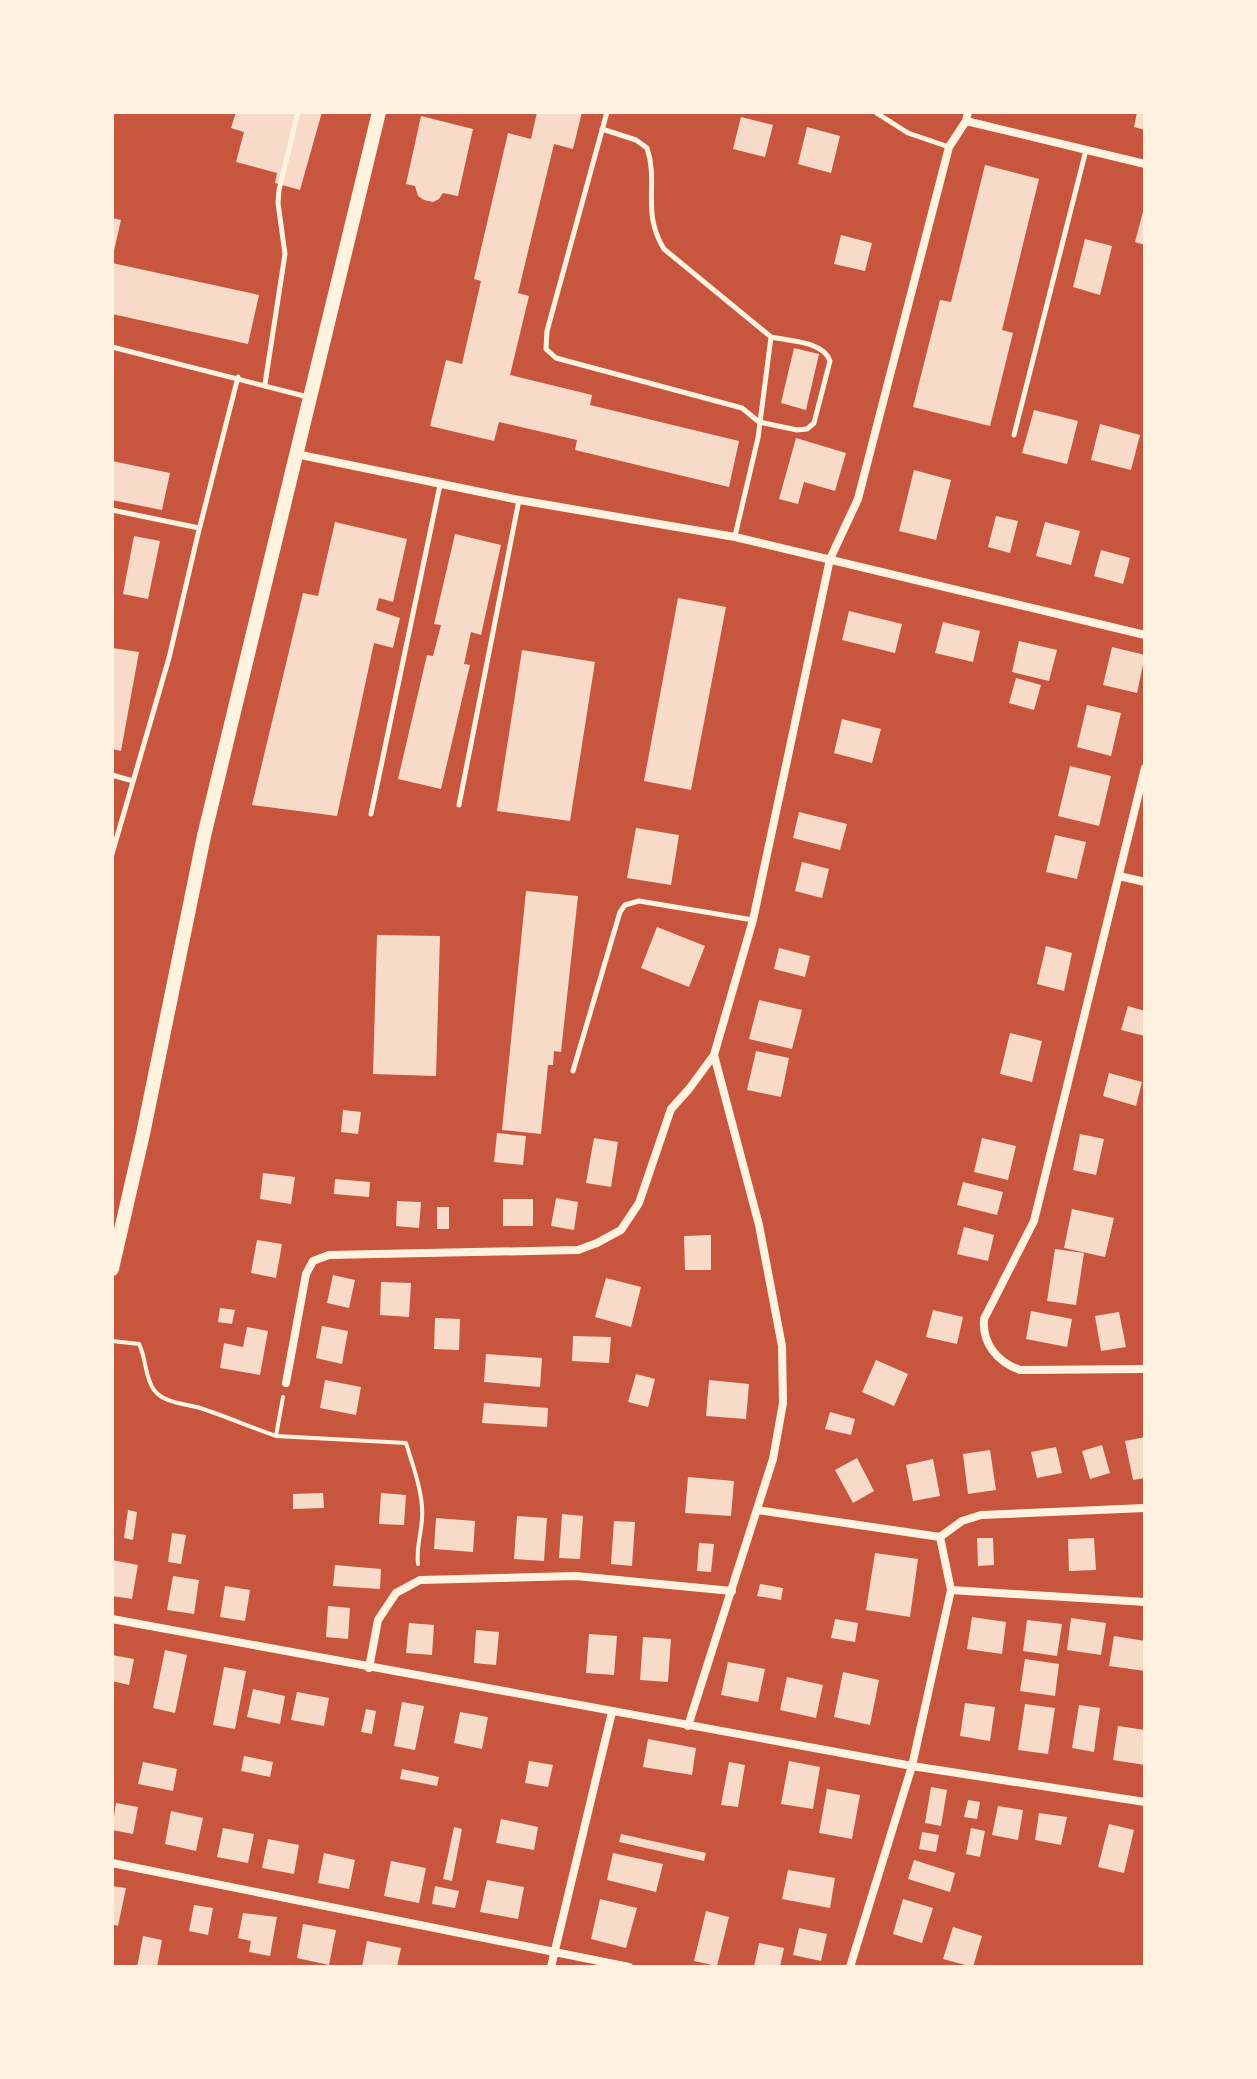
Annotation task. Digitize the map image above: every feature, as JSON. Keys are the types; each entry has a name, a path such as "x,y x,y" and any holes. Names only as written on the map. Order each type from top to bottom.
{"main road":[{"path":"112,1269 204,836 379,112"}],"street":[{"path":"286,1383 306,1274 313,1261 329,1255 578,1250 621,1230 639,1203 671,1109 714,1055 753,920 830,559 858,499 949,147 967,116 1145,164"},
{"path":"296,454 519,500 735,537 1145,635"},
{"path":"1145,768 1034,1221 984,1319 983,1330 992,1350 1008,1366 1020,1370 1145,1369"},
{"path":"1119,876 1145,882"},
{"path":"688,1726 773,1459 783,1403 782,1346 759,1225 714,1055"},
{"path":"757,1510 940,1537 962,1521 981,1515 1145,1508"},
{"path":"850,1967 912,1766 951,1590 940,1537"},
{"path":"369,1668 378,1620 396,1593 420,1580 576,1576 732,1591"},
{"path":"951,1590 1145,1602"},
{"path":"112,1619 912,1766 1145,1802"},
{"path":"551,1967 612,1712"},
{"path":"112,1863 629,1967"}],"lane":[{"path":"265,384 286,243 278,203 279,190 298,112"},
{"path":"602,129 636,140 647,148 651,213 655,232 664,249 771,337 822,349 830,361 811,426 802,430 759,422 742,408 556,358 546,349 545,338 602,129 607,112"},
{"path":"875,112 908,133 949,147"},
{"path":"1014,435 1086,149"},
{"path":"735,537 758,438 771,337"},
{"path":"112,347 309,397"},
{"path":"112,854 169,658 238,377"},
{"path":"371,814 440,484"},
{"path":"459,805 519,500"},
{"path":"112,510 199,528"},
{"path":"112,775 133,781"},
{"path":"573,1071 620,912 625,905 639,901 753,920"}],"path":[{"path":"112,1341 139,1344 146,1359 147,1379 157,1394 174,1403 199,1407 276,1436 406,1443 423,1516 416,1551 420,1580"},
{"path":"276,1436 286,1383"}],"building":[{"path":"236,112 322,112 300,190 275,183 277,173 236,162 244,132 231,128"},
{"path":"537,112 582,112 573,149 554,144 518,293 529,296 510,375 592,395 590,405 739,441 729,487 575,450 577,440 499,422 494,441 430,426 446,360 462,364 481,281 474,279 508,133 531,139"},
{"path":"1137,112 1145,112 1145,130 1134,127"},
{"path":"421,116 473,129 458,196 443,193 433,202 424,200 418,196 415,186 406,184"},
{"path":"741,117 773,125 765,157 733,149"},
{"path":"807,127 840,136 831,173 798,164"},
{"path":"985,165 1039,179 1002,330 1013,333 990,426 913,407 940,300 951,302"},
{"path":"1145,208 1145,245 1135,242"},
{"path":"112,218 121,220 113,255 112,255"},
{"path":"841,235 872,243 865,271 834,264"},
{"path":"1085,239 1112,246 1100,295 1073,287"},
{"path":"112,263 259,295 248,344 112,314"},
{"path":"794,348 819,354 806,410 781,403"},
{"path":"1034,410 1078,421 1067,464 1022,453"},
{"path":"1100,424 1140,435 1131,470 1091,460"},
{"path":"796,438 846,453 835,491 804,482 798,504 779,499"},
{"path":"112,461 170,473 162,510 112,500"},
{"path":"914,470 951,480 936,540 899,531"},
{"path":"996,516 1018,521 1010,553 988,547"},
{"path":"335,522 407,539 393,602 379,598 376,610 400,618 393,648 374,643 337,816 252,805 303,593 318,596"},
{"path":"1045,522 1080,531 1071,565 1036,556"},
{"path":"455,534 501,545 481,635 471,632 464,664 470,665 441,789 398,779 427,655 433,656 441,625 434,624"},
{"path":"134,536 160,541 148,599 123,594"},
{"path":"1101,550 1130,558 1123,584 1094,576"},
{"path":"678,598 726,607 691,790 644,781"},
{"path":"849,611 902,624 895,653 842,640"},
{"path":"943,622 980,631 973,662 935,653"},
{"path":"1019,641 1057,650 1049,681 1012,672"},
{"path":"1112,647 1145,655 1137,693 1103,685"},
{"path":"112,648 139,652 121,751 112,749"},
{"path":"522,650 595,662 570,821 497,811"},
{"path":"1016,678 1041,685 1034,710 1009,703"},
{"path":"1087,705 1121,713 1111,756 1077,747"},
{"path":"842,719 881,729 872,763 834,753"},
{"path":"1070,766 1111,776 1099,826 1058,816"},
{"path":"799,812 847,824 840,850 793,838"},
{"path":"636,828 679,835 671,885 627,878"},
{"path":"1055,835 1086,842 1077,879 1046,872"},
{"path":"802,862 829,869 822,898 795,891"},
{"path":"526,891 578,896 561,1052 554,1051 553,1065 548,1065 541,1134 502,1130"},
{"path":"657,927 705,946 689,987 641,968"},
{"path":"377,935 440,936 436,1076 373,1074"},
{"path":"1046,946 1072,953 1064,991 1037,984"},
{"path":"779,948 810,956 805,977 774,969"},
{"path":"759,1000 802,1010 792,1049 749,1039"},
{"path":"1128,1006 1145,1011 1145,1036 1121,1030"},
{"path":"1010,1033 1042,1041 1032,1082 1000,1074"},
{"path":"756,1051 789,1058 781,1097 747,1090"},
{"path":"1109,1073 1142,1082 1136,1106 1103,1096"},
{"path":"343,1110 361,1112 358,1134 341,1132"},
{"path":"497,1133 526,1136 523,1165 494,1162"},
{"path":"1080,1134 1104,1139 1096,1175 1073,1170"},
{"path":"594,1138 618,1142 611,1187 586,1183"},
{"path":"982,1138 1016,1146 1008,1180 974,1172"},
{"path":"263,1173 295,1177 291,1204 260,1199"},
{"path":"335,1179 370,1182 369,1197 334,1194"},
{"path":"963,1182 1003,1192 997,1215 957,1205"},
{"path":"556,1198 578,1202 574,1230 551,1226"},
{"path":"503,1199 533,1199 533,1226 503,1226"},
{"path":"397,1201 421,1202 419,1228 396,1226"},
{"path":"437,1207 449,1207 449,1229 437,1229"},
{"path":"1072,1209 1114,1218 1105,1257 1064,1248"},
{"path":"964,1227 994,1235 988,1261 957,1254"},
{"path":"711,1235 711,1270 685,1270 684,1236"},
{"path":"257,1240 282,1244 276,1278 251,1273"},
{"path":"1055,1249 1084,1253 1076,1305 1047,1301"},
{"path":"333,1275 355,1280 349,1308 327,1303"},
{"path":"606,1278 641,1287 631,1327 595,1317"},
{"path":"381,1282 411,1283 409,1317 380,1315"},
{"path":"220,1308 235,1310 232,1324 218,1322"},
{"path":"933,1310 963,1317 957,1344 926,1337"},
{"path":"1031,1311 1072,1319 1067,1347 1026,1339"},
{"path":"1119,1312 1126,1347 1101,1351 1095,1316"},
{"path":"435,1318 460,1319 459,1350 434,1349"},
{"path":"322,1326 348,1331 342,1364 316,1358"},
{"path":"247,1327 268,1331 260,1375 220,1368 224,1343 243,1347"},
{"path":"573,1336 611,1337 609,1363 572,1361"},
{"path":"486,1354 542,1358 540,1387 484,1382"},
{"path":"876,1360 908,1374 894,1406 862,1392"},
{"path":"636,1374 655,1379 648,1407 628,1402"},
{"path":"325,1380 361,1387 356,1415 320,1408"},
{"path":"709,1380 749,1384 746,1419 706,1416"},
{"path":"484,1403 548,1408 547,1427 482,1423"},
{"path":"830,1412 855,1419 851,1435 825,1429"},
{"path":"1145,1437 1145,1478 1133,1480 1125,1441"},
{"path":"1102,1445 1110,1473 1090,1479 1082,1451"},
{"path":"1056,1447 1062,1473 1037,1478 1031,1452"},
{"path":"990,1450 996,1490 968,1494 963,1454"},
{"path":"857,1458 874,1491 853,1503 835,1470"},
{"path":"933,1459 940,1496 913,1501 906,1465"},
{"path":"688,1477 734,1481 731,1516 685,1513"},
{"path":"323,1493 324,1508 293,1509 293,1494"},
{"path":"381,1493 406,1495 404,1525 379,1524"},
{"path":"128,1510 137,1512 133,1540 124,1538"},
{"path":"562,1514 583,1516 580,1559 559,1558"},
{"path":"517,1516 547,1518 544,1561 514,1559"},
{"path":"436,1518 475,1521 473,1552 434,1549"},
{"path":"614,1521 635,1522 632,1566 611,1564"},
{"path":"172,1533 186,1535 181,1564 168,1562"},
{"path":"977,1538 993,1538 994,1565 978,1566"},
{"path":"1094,1538 1096,1570 1069,1571 1068,1539"},
{"path":"699,1543 714,1544 711,1572 697,1571"},
{"path":"875,1553 918,1559 910,1617 866,1610"},
{"path":"112,1560 138,1565 132,1599 112,1596"},
{"path":"335,1565 381,1569 380,1589 333,1586"},
{"path":"173,1576 199,1580 194,1614 167,1610"},
{"path":"760,1584 783,1588 781,1600 757,1596"},
{"path":"225,1586 250,1590 245,1621 220,1617"},
{"path":"328,1606 350,1608 348,1639 326,1637"},
{"path":"972,1617 1006,1622 1002,1654 967,1649"},
{"path":"1071,1618 1106,1623 1101,1655 1067,1650"},
{"path":"835,1619 858,1623 855,1642 831,1638"},
{"path":"1027,1620 1062,1624 1057,1656 1023,1651"},
{"path":"409,1623 434,1625 432,1655 406,1653"},
{"path":"476,1630 499,1632 496,1665 474,1663"},
{"path":"589,1634 617,1636 614,1675 586,1673"},
{"path":"1114,1636 1145,1641 1145,1671 1109,1666"},
{"path":"643,1637 671,1639 668,1682 640,1680"},
{"path":"165,1650 187,1655 175,1713 153,1708"},
{"path":"112,1655 134,1659 129,1685 112,1681"},
{"path":"1025,1659 1059,1664 1055,1696 1020,1691"},
{"path":"728,1662 765,1669 758,1702 721,1695"},
{"path":"224,1667 246,1671 235,1729 213,1725"},
{"path":"843,1672 879,1680 870,1725 834,1717"},
{"path":"787,1677 823,1685 816,1718 780,1710"},
{"path":"253,1689 285,1696 280,1724 247,1717"},
{"path":"297,1692 329,1698 324,1726 291,1720"},
{"path":"402,1702 424,1706 415,1750 394,1746"},
{"path":"965,1703 995,1707 990,1741 960,1736"},
{"path":"1025,1704 1055,1708 1048,1754 1018,1750"},
{"path":"1079,1705 1100,1708 1094,1752 1072,1748"},
{"path":"366,1709 376,1711 372,1734 361,1732"},
{"path":"460,1712 488,1717 482,1749 454,1743"},
{"path":"1118,1726 1145,1730 1145,1765 1113,1760"},
{"path":"648,1739 696,1748 692,1775 643,1767"},
{"path":"244,1756 273,1762 270,1777 241,1771"},
{"path":"529,1761 553,1765 548,1787 525,1783"},
{"path":"789,1761 820,1767 813,1809 781,1804"},
{"path":"143,1762 177,1769 173,1791 138,1784"},
{"path":"729,1762 745,1765 738,1807 721,1805"},
{"path":"402,1769 439,1777 437,1786 400,1779"},
{"path":"931,1787 947,1790 941,1826 925,1823"},
{"path":"827,1789 860,1795 852,1839 819,1833"},
{"path":"968,1800 980,1802 977,1819 964,1817"},
{"path":"116,1803 138,1807 133,1834 112,1830"},
{"path":"998,1806 1023,1810 1018,1840 992,1835"},
{"path":"171,1811 203,1818 196,1851 165,1844"},
{"path":"1039,1813 1067,1817 1061,1845 1035,1840"},
{"path":"501,1819 538,1827 534,1850 496,1843"},
{"path":"1109,1824 1134,1830 1124,1873 1098,1867"},
{"path":"454,1827 462,1829 452,1881 443,1879"},
{"path":"223,1828 254,1834 248,1863 217,1857"},
{"path":"971,1828 985,1831 980,1857 966,1854"},
{"path":"922,1832 939,1835 936,1852 919,1849"},
{"path":"621,1834 706,1853 704,1861 619,1842"},
{"path":"268,1839 299,1845 294,1874 262,1868"},
{"path":"324,1853 355,1860 349,1889 318,1883"},
{"path":"613,1853 663,1864 656,1892 607,1880"},
{"path":"914,1860 955,1873 950,1892 908,1879"},
{"path":"391,1861 426,1868 419,1903 384,1896"},
{"path":"788,1870 835,1878 830,1908 782,1899"},
{"path":"487,1880 524,1887 518,1919 480,1912"},
{"path":"112,1886 126,1888 118,1926 112,1924"},
{"path":"435,1886 459,1891 455,1908 432,1904"},
{"path":"600,1899 637,1908 626,1948 591,1939"},
{"path":"903,1899 933,1908 922,1943 893,1934"},
{"path":"194,1905 213,1908 208,1935 189,1931"},
{"path":"706,1911 729,1917 717,1966 694,1961"},
{"path":"243,1913 277,1917 270,1956 249,1952 251,1941 238,1938"},
{"path":"303,1924 336,1930 329,1965 297,1958"},
{"path":"953,1927 982,1936 973,1967 943,1959"},
{"path":"799,1928 827,1934 821,1961 793,1955"},
{"path":"143,1936 162,1940 157,1967 137,1967"},
{"path":"367,1941 401,1948 397,1967 362,1967"},
{"path":"759,1943 784,1948 780,1967 754,1967"}]}
